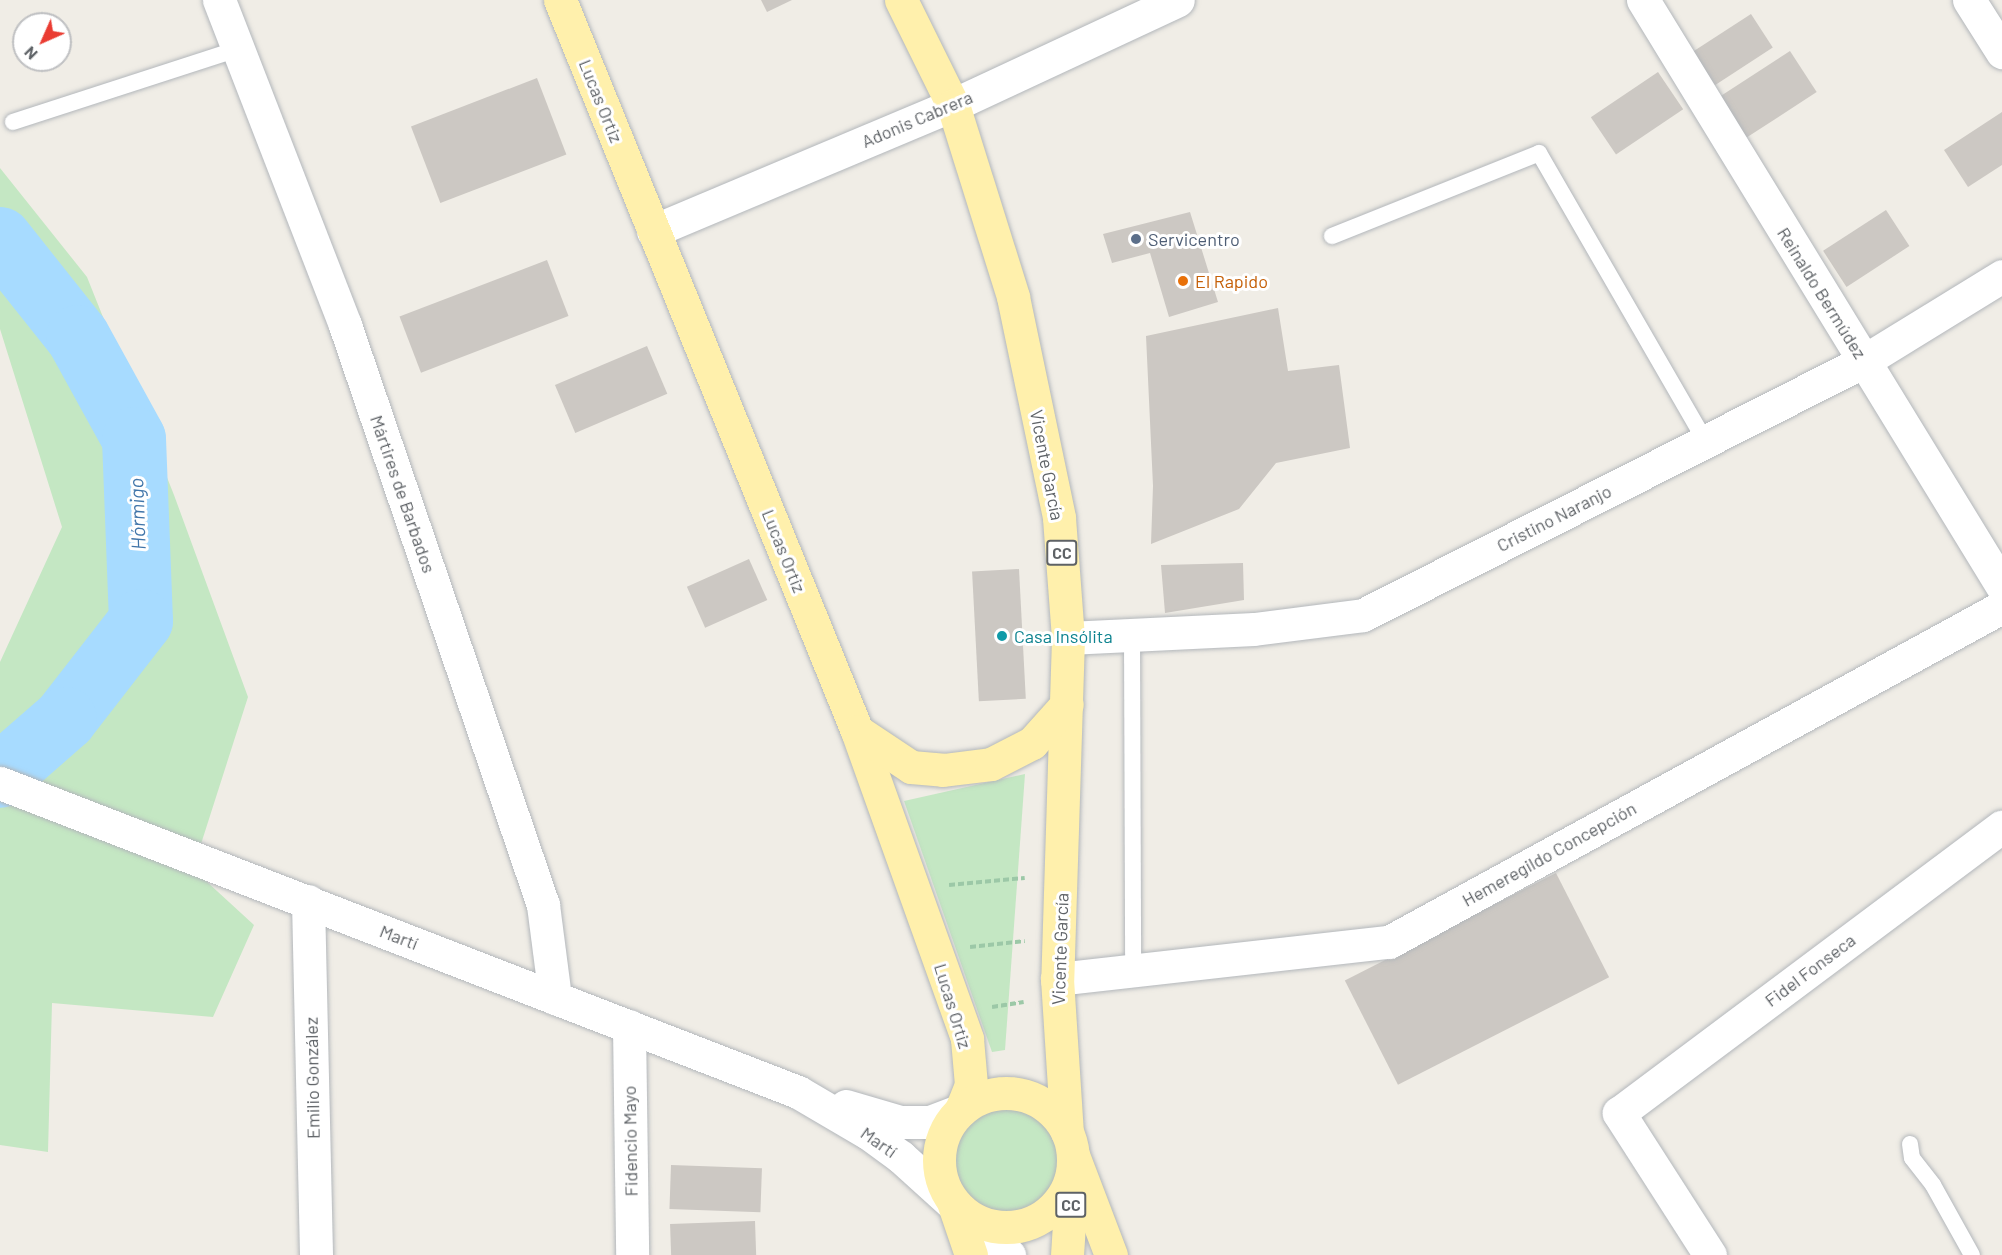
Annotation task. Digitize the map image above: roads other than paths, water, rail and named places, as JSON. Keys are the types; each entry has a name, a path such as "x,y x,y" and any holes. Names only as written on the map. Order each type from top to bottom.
{"main road":[{"name":"Lucas Ortiz","path":"560,0 857,730 967,1039 971,1085 961,1110"},
{"name":"Vicente García","path":"901,0 953,105 1013,297 1059,518 1068,638 1058,988 1070,1143"},
{"path":"857,730 911,766 943,770 991,764 1032,743 1067,704"},
{"path":"971,1255 953,1202 942,1179 939,1155 946,1130 961,1110 981,1098 1004,1093 1023,1095 1041,1103 1070,1143 1110,1255"},
{"path":"953,1202 969,1216 988,1225 1010,1227 1031,1223 1049,1212 1063,1196 1071,1176 1070,1143"},
{"name":"CC","path":"1067,1255 1070,1143"}],"street":[{"name":"Mártires de Barbados","path":"219,0 345,325 543,905 555,998"},
{"name":"Adonis Cabrera","path":"653,231 953,105 1178,0"},
{"name":"Reinaldo Bermúdez","path":"1643,0 2002,586"},
{"path":"1969,0 2002,52"},
{"name":"Cristino Naranjo","path":"1068,638 1254,629 1363,615 1864,361 2002,276"},
{"name":"Hemeregildo Concepción","path":"1058,988 1133,971 1389,942 2002,607"},
{"name":"Martí","path":"0,783 798,1092 900,1122 930,1122 961,1110"},
{"name":"Fidel Fonseca","path":"1710,1255 1619,1113 2002,827"},
{"name":"Emilio González","path":"308,901 316,1255"},
{"name":"Fidencio Mayo","path":"629,1026 632,1255"},
{"name":"Martí","path":"798,1092 868,1132 953,1202 1009,1255"}],"lane":[{"path":"13,122 238,49"},
{"path":"1332,236 1539,153 1705,441"},
{"path":"1132,636 1133,971"},
{"path":"1910,1144 1912,1158 1933,1185 1972,1255"}],"waterway":[{"name":"Hórmigo","path":"0,239 78,337 134,439 141,621 65,719 0,776"}],"place":[{"name":"Servicentro","path":"1136,239"},
{"name":"El Rapido","path":"1183,281"},
{"name":"Casa Insólita","path":"1002,636"}]}
